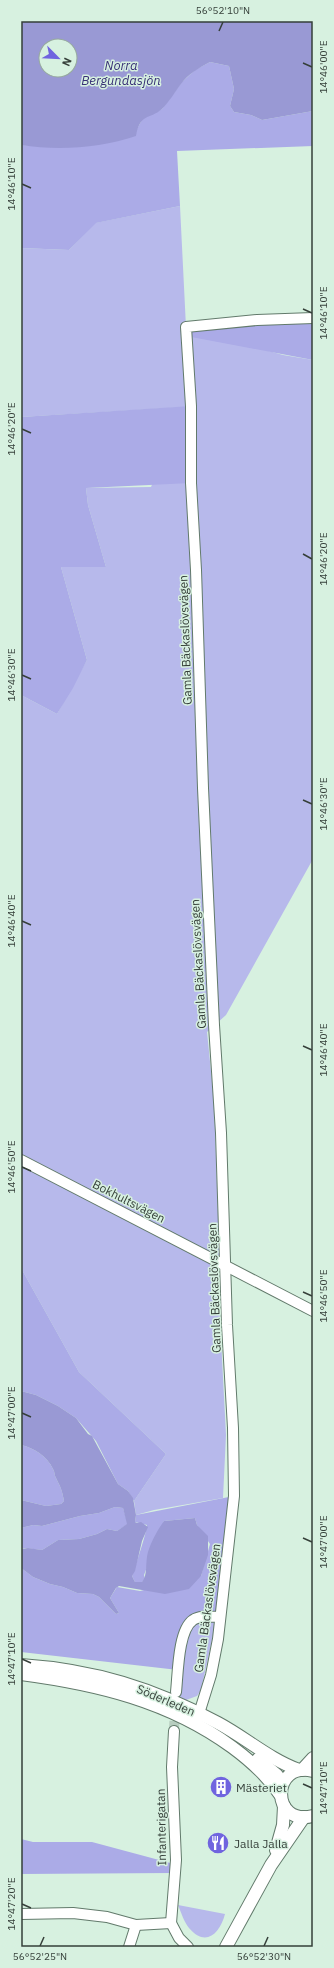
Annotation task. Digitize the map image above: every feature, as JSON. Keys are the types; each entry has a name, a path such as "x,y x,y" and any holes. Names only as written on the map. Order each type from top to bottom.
{"street":[{"name":"Gamla Bäckaslövsvägen","path":"197,1719 211,1675 220,1617 234,1496 233,1428 225,1266 221,1133 214,1025 203,788 196,570 191,483 191,406 186,327 257,320 313,318"},
{"name":"Bokhultsvägen","path":"21,1160 313,1311"},
{"path":"176,1692 182,1642 186,1627 193,1620 201,1617 220,1617"},
{"name":"Söderleden","path":"21,1665 72,1670 126,1683 163,1697 197,1719 208,1730 254,1765 272,1783 282,1796 291,1813 309,1818"},
{"name":"Söderleden","path":"21,1674 72,1681 122,1693 197,1719 219,1724 268,1756 305,1770"},
{"name":"Infanterigatan","path":"171,1923 176,1860 172,1766 174,1731"},
{"path":"271,1865 281,1834 282,1796 287,1777 305,1770 313,1758"},
{"path":"226,1947 271,1865 309,1818"},
{"path":"21,1914 56,1912 87,1914 106,1917 136,1925 171,1923 179,1938 188,1947"},
{"path":"129,1947 136,1925"}],"shaded area":[{"path":"210,62 229,66 234,89 230,106 234,112 251,115 262,120 313,111 313,146 177,151 180,206 96,223 69,250 21,248 21,145 67,147 137,129 143,118 162,109 182,82 195,70"},
{"path":"180,206 186,327 283,355 313,360 313,859 226,1015 207,1032 214,1101 219,1243 219,1301 226,1435 223,1498 154,1510 136,1515 134,1501 166,1454 79,1372 21,1268 21,695 57,714 87,660 61,567 106,567 88,505 86,488 151,487 185,407 21,417 21,248 69,250 95,223"},
{"path":"313,318 313,360 186,336 186,327"},
{"path":"191,406 191,483 86,488 88,505 106,567 61,567 87,660 73,688 57,714 21,695 21,417"},
{"path":"21,1268 79,1372 166,1454 134,1501 128,1491 118,1484 96,1441 76,1418 58,1406 36,1395 21,1391"},
{"path":"21,1445 40,1453 50,1464 54,1470 55,1477 62,1492 64,1501 61,1504 46,1506 21,1500"},
{"path":"234,1496 220,1617 191,1623 178,1670 21,1652 21,1568 33,1577 50,1584 63,1587 77,1593 93,1594 99,1597 116,1614 119,1613 110,1598 117,1587 140,1591 201,1576 210,1544 197,1525 195,1518 164,1521 144,1575 145,1579 142,1582 135,1582 132,1576 147,1525 135,1522 136,1515"},
{"path":"115,1507 123,1508 128,1524 117,1531 107,1529 97,1534 79,1539 58,1540 42,1550 21,1549 21,1528 33,1525 42,1526 80,1516 99,1513"},
{"path":"217,1617 201,1690 197,1696 186,1700 172,1693 191,1623"},
{"path":"21,1839 33,1842 92,1842 174,1864 171,1873 21,1874"},
{"path":"178,1905 225,1914 220,1927 212,1936 201,1937 195,1934 187,1926"}],"water":[{"name":"Norra Bergundasjön","path":"21,21 313,21 313,111 262,120 251,115 234,112 230,106 234,89 229,66 210,62 190,74 162,109 143,120 136,136 94,146 64,148 21,145"},
{"path":"21,1391 36,1395 58,1406 76,1418 88,1434 92,1436 118,1484 128,1491 133,1498 136,1515 135,1522 141,1522 148,1527 142,1541 135,1571 132,1576 135,1582 142,1582 144,1579 148,1552 164,1521 195,1518 197,1525 208,1536 208,1555 201,1576 189,1589 165,1594 119,1586 110,1598 119,1613 116,1614 99,1597 93,1594 77,1593 63,1587 50,1584 33,1577 21,1568 21,1549 28,1548 42,1550 58,1540 79,1539 97,1534 107,1529 117,1531 127,1524 123,1508 115,1507 99,1513 80,1516 42,1526 33,1525 21,1528 21,1500 46,1506 61,1504 64,1501 54,1470 44,1456 31,1448 21,1445"}],"tunnel":[{"path":"174,1731 175,1707"}],"place":[{"name":"Mästeriet","path":"221,1787"},
{"name":"Jalla Jalla","path":"218,1843"}]}
